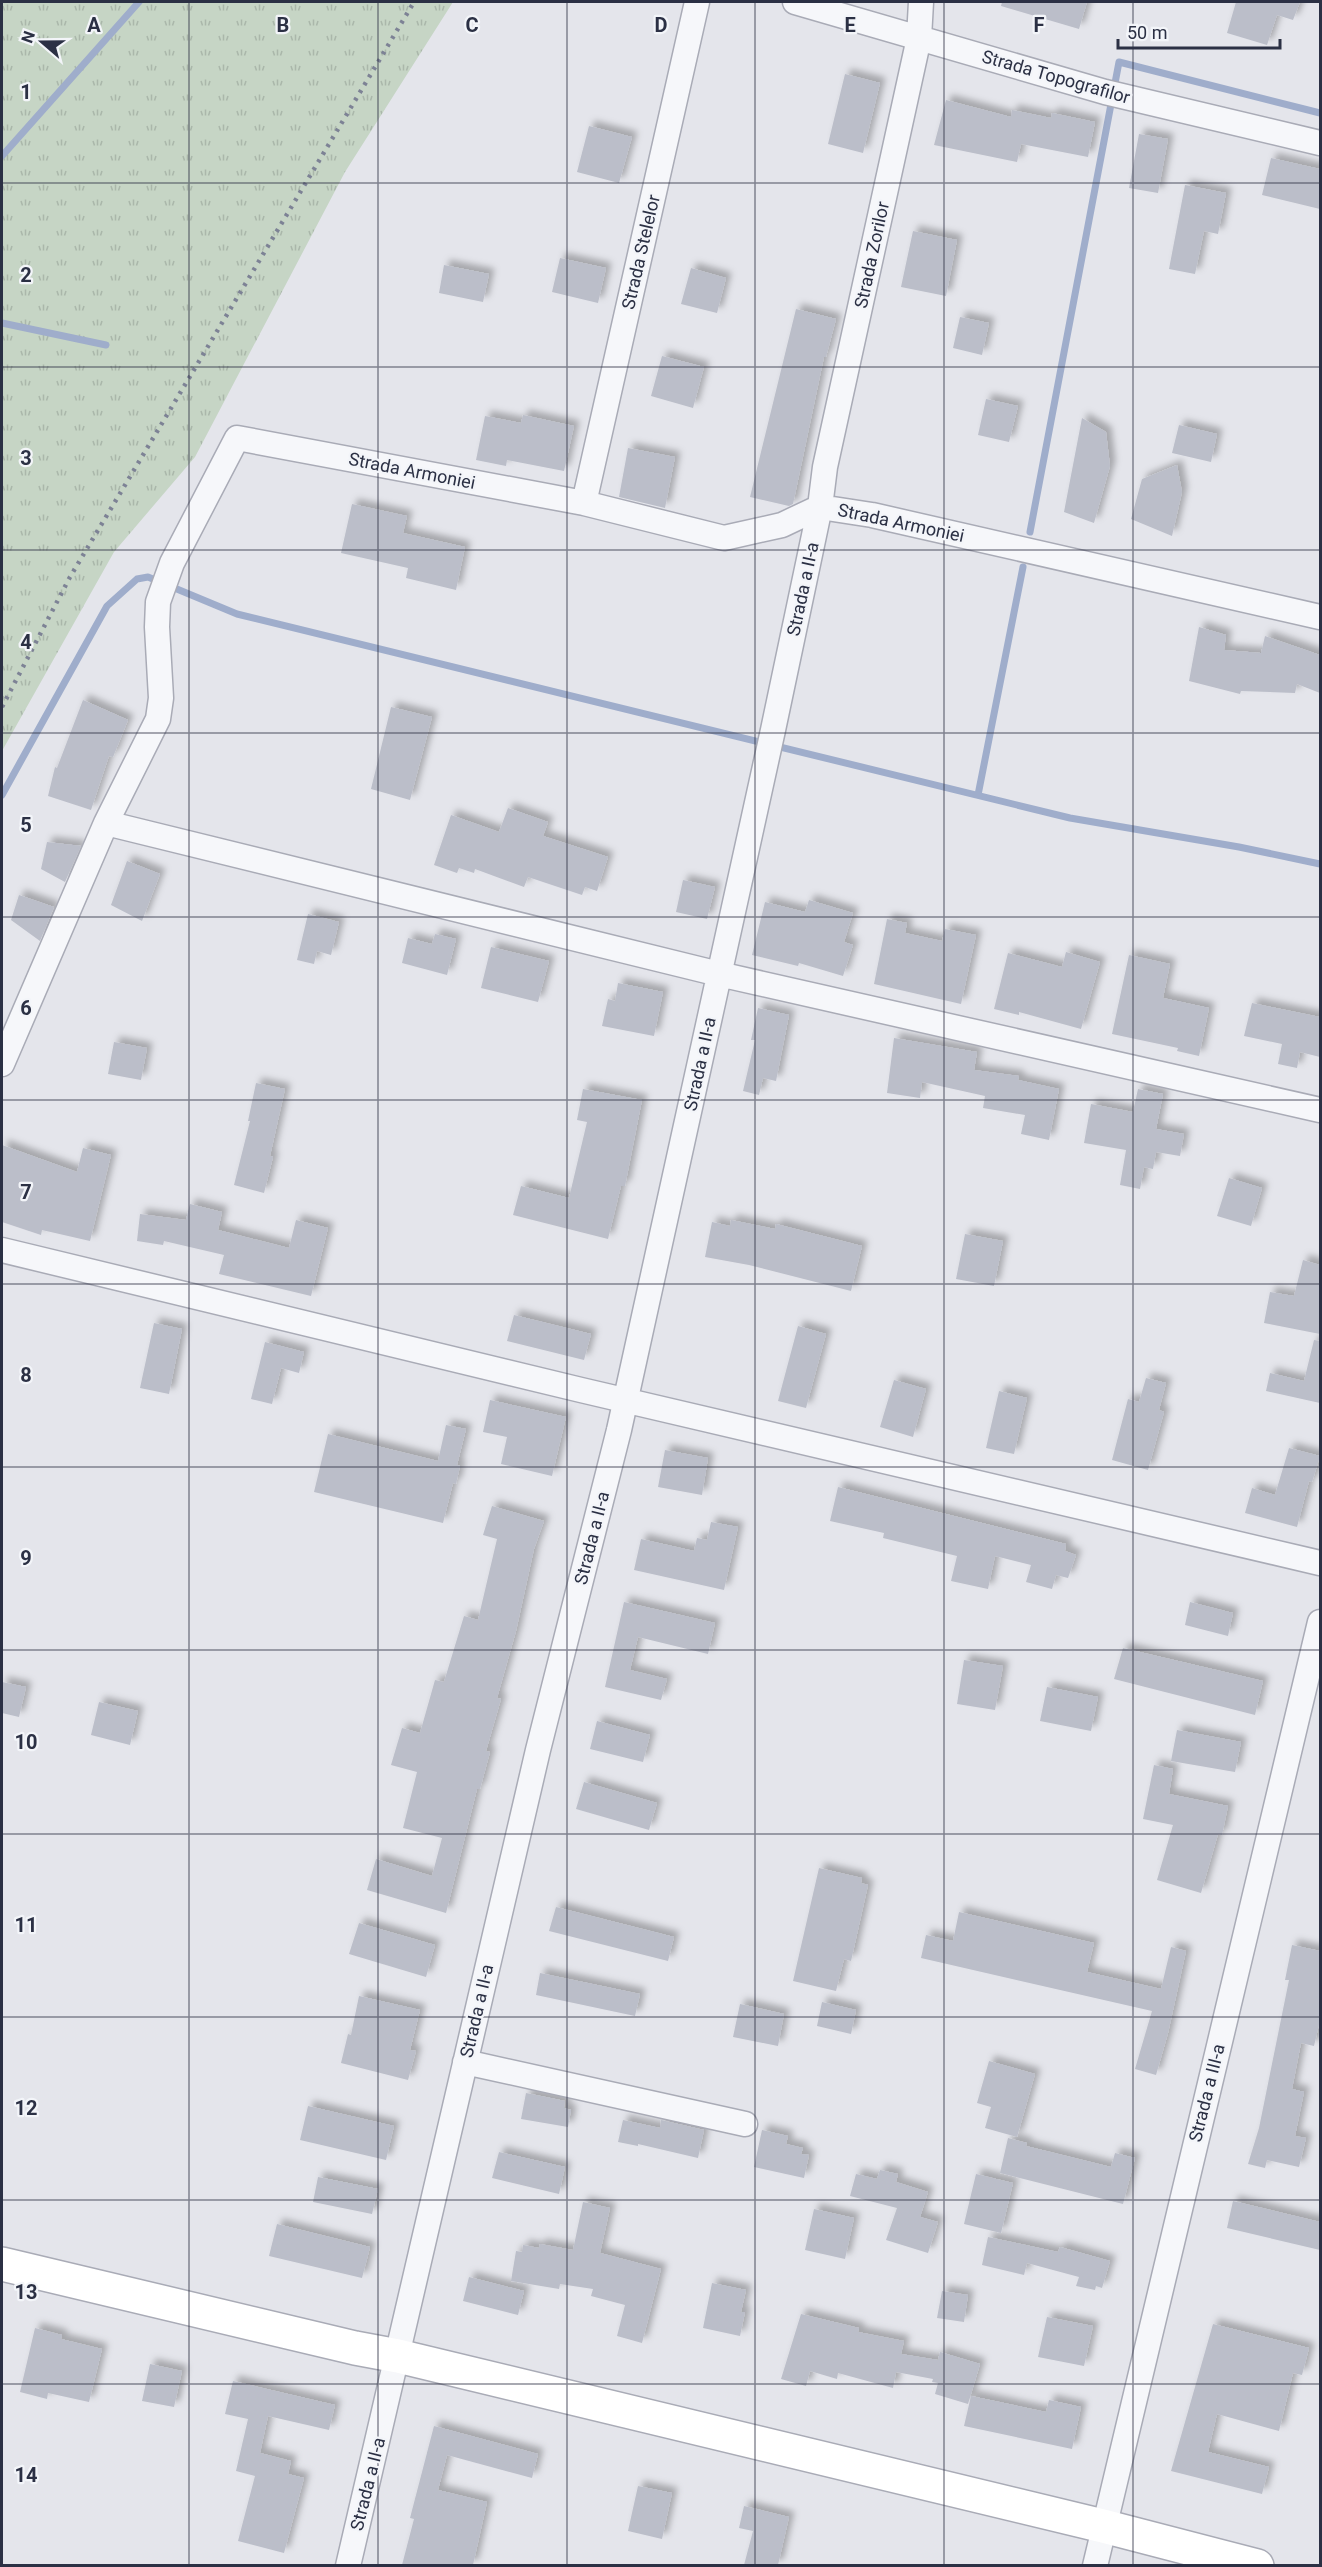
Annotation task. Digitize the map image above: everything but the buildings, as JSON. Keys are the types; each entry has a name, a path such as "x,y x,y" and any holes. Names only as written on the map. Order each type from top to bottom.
{"main road":[{"path":"2,2264 355,2348 398,2356 1257,2565"}],"street":[{"name":"Strada Stelelor","path":"584,503 697,2"},
{"name":"Strada Topografilor","path":"795,2 1114,94 1320,143"},
{"name":"Strada Zorilor","path":"820,507 825,467 919,38 921,2"},
{"name":"Strada Armoniei","path":"106,823 158,719 162,698 156,627 158,602 172,563 237,438 584,503 724,538 782,525 820,507 884,518 1320,617"},
{"name":"Strada a II-a","path":"348,2565 538,1750 626,1400 820,507"},
{"path":"2,1064 106,823 719,974 1320,1110"},
{"path":"2,1250 1320,1563"},
{"name":"Strada a III-a","path":"1095,2565 1320,1622"},
{"path":"465,2062 745,2124"}],"green space":[{"path":"2,2 453,2 345,172 195,457 114,552 2,751"}],"waterway":[{"path":"2,156 139,2"},
{"path":"1030,532 1119,62 1320,113"},
{"path":"2,323 106,345"},
{"path":"978,795 1023,567"},
{"path":"2,795 107,606 137,579 148,577 237,614 1070,818 1239,847 1320,864"}],"railway":[{"path":"2,707 70,577 414,2"}]}
